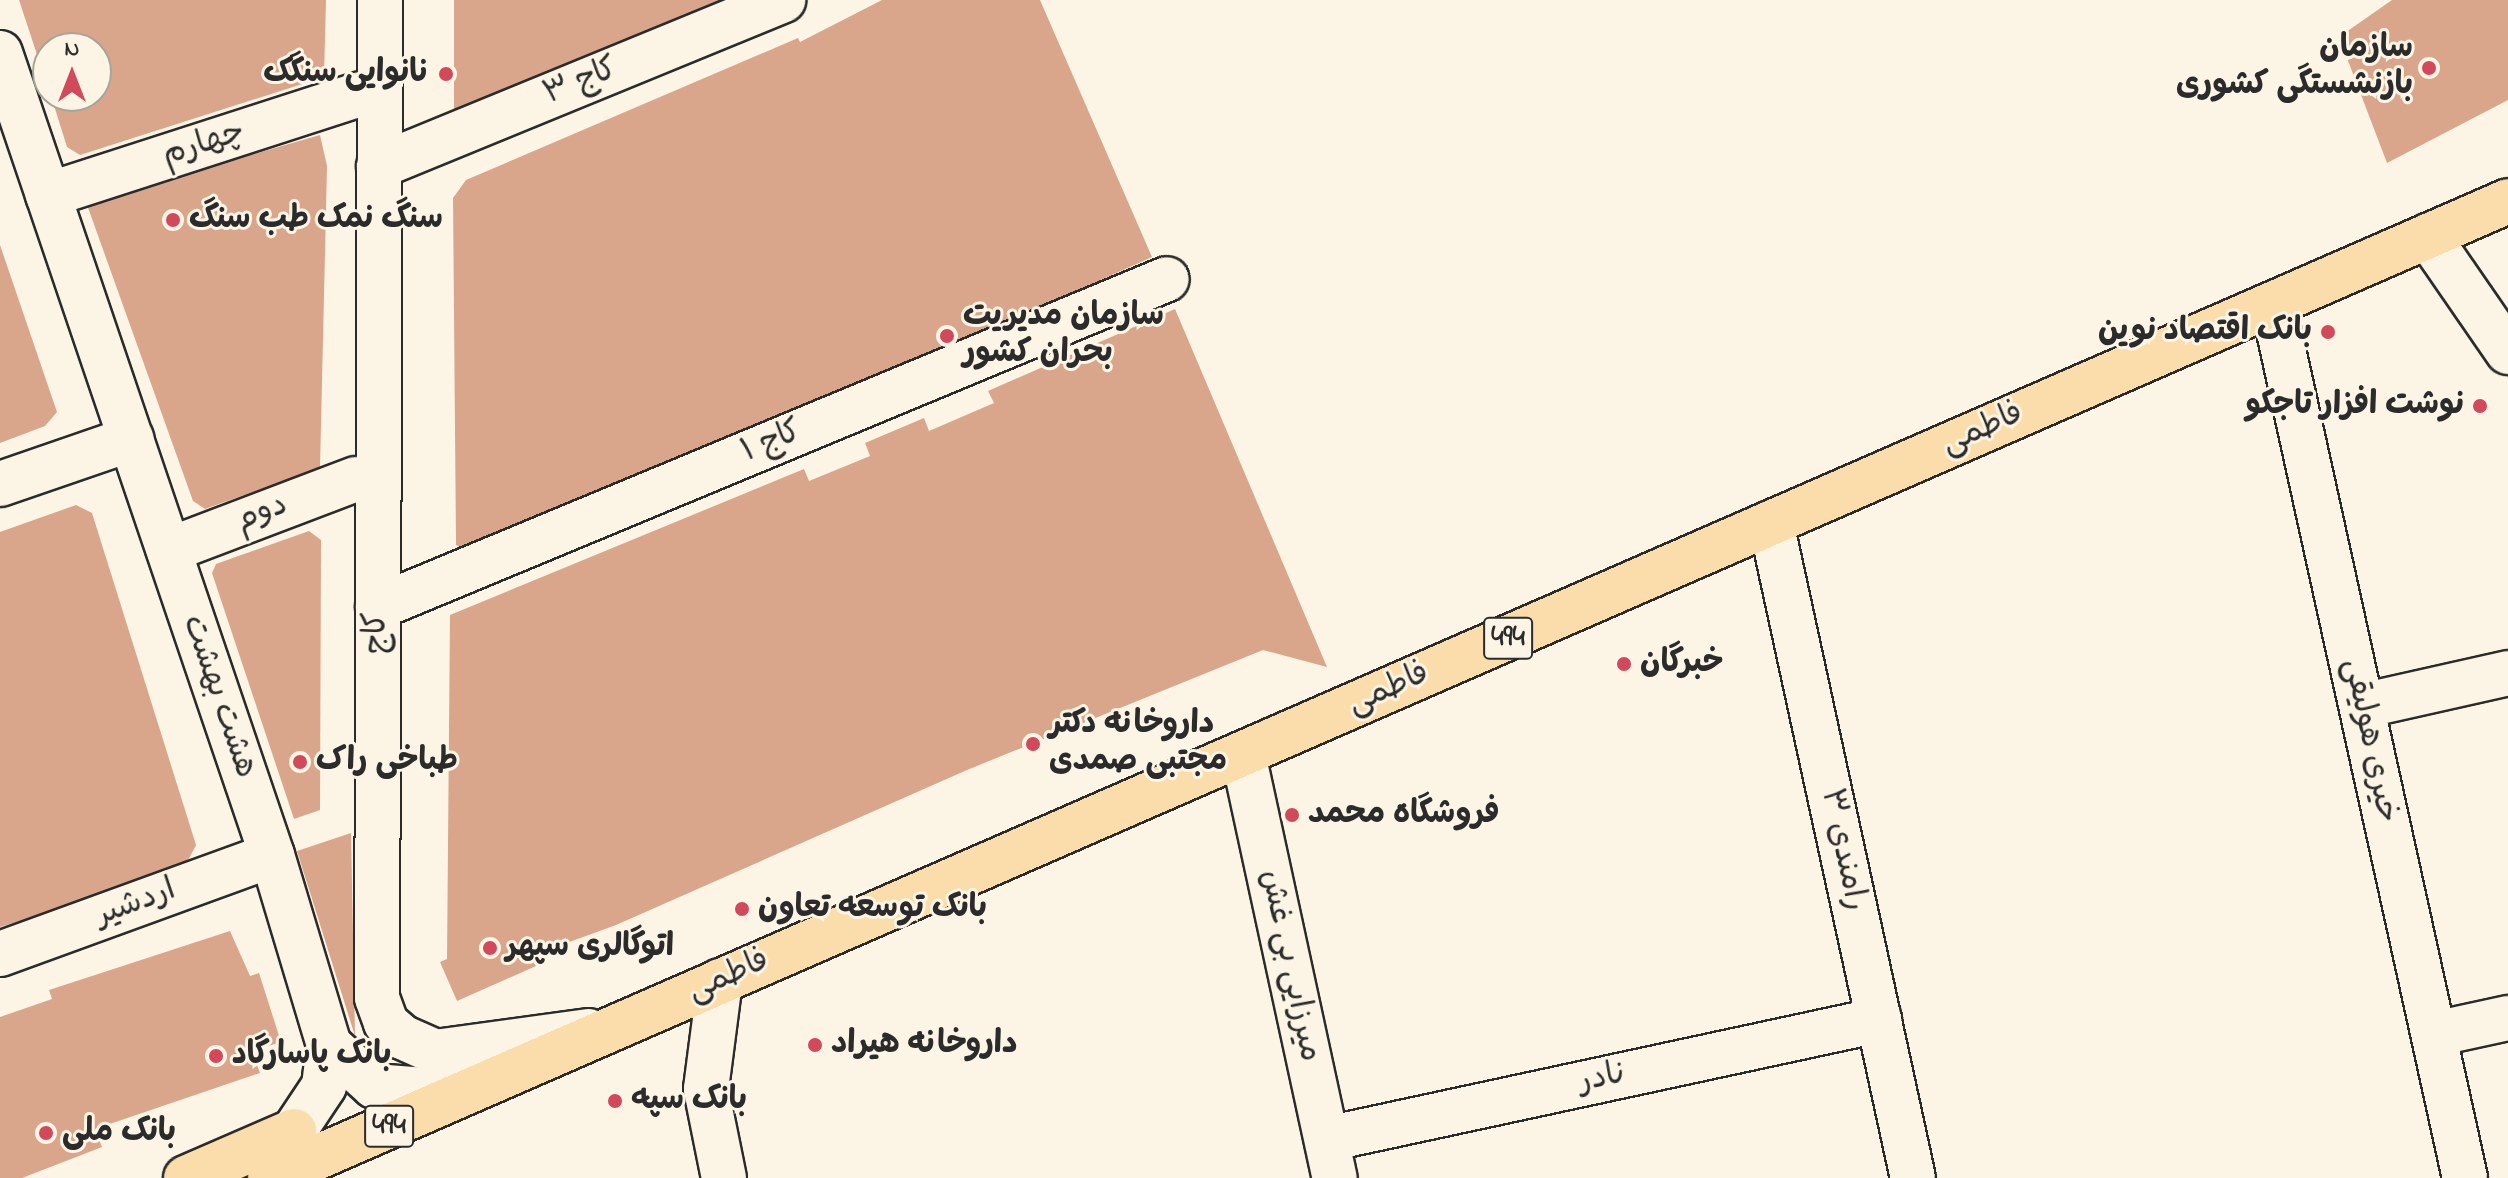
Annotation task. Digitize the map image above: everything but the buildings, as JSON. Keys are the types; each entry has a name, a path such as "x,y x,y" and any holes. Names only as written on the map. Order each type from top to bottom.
{"main road":[{"name":"فاطمی","path":"270,1178 2508,201"},
{"name":"494","path":"186,1178 294,1131"}],"street":[{"name":"کاج","path":"380,0 377,998 386,1023 402,1037 435,1052 617,1026"},
{"name":"کاج ۳","path":"379,166 783,0"},
{"name":"هشت بهشت","path":"0,53 272,855 329,1045"},
{"name":"چهارم","path":"48,195 360,94"},
{"path":"2428,236 2508,352"},
{"name":"کاج ۱","path":"378,607 1167,279"},
{"name":"خیری هولیقی","path":"2273,304 2465,1178"},
{"path":"0,484 131,439"},
{"name":"دوم","path":"169,550 356,479"},
{"name":"رامندی ۳","path":"1771,523 1913,1178"},
{"path":"2362,706 2508,673"},
{"name":"میرزایی بی غش","path":"1243,754 1331,1159"},
{"name":"اردشیر","path":"0,954 272,855"},
{"path":"720,981 719,1009 707,1052 708,1101 724,1178"},
{"path":"2434,1034 2508,1018"},
{"name":"نادر","path":"1331,1159 1879,1020"},
{"path":"329,1045 374,1086 425,1090 617,1026"},
{"name":"494","path":"294,1131 324,1086 329,1045"}],"place":[{"name":"سازمان بازنشستگی کشوری","path":"2429,68"},
{"name":"نانوایی سنگک","path":"446,74"},
{"name":"سنگ نمک طب سنگ","path":"173,220"},
{"name":"بانک اقتصاد نوین","path":"2328,332"},
{"name":"سازمان مدیریت بحران کشور","path":"947,336"},
{"name":"نوشت افزار تاجکو","path":"2480,406"},
{"name":"خبرگان","path":"1624,664"},
{"name":"داروخانه دکتر مجتبی صمدی","path":"1033,744"},
{"name":"طباخی راک","path":"300,762"},
{"name":"فروشگاه محمد","path":"1292,815"},
{"name":"بانک توسعه تعاون","path":"742,909"},
{"name":"اتوگالری سپهر","path":"490,948"},
{"name":"داروخانه هیراد","path":"815,1045"},
{"name":"بانک پاسارگاد","path":"216,1056"},
{"name":"بانک سپه","path":"615,1101"},
{"name":"بانک ملی","path":"46,1133"}]}
